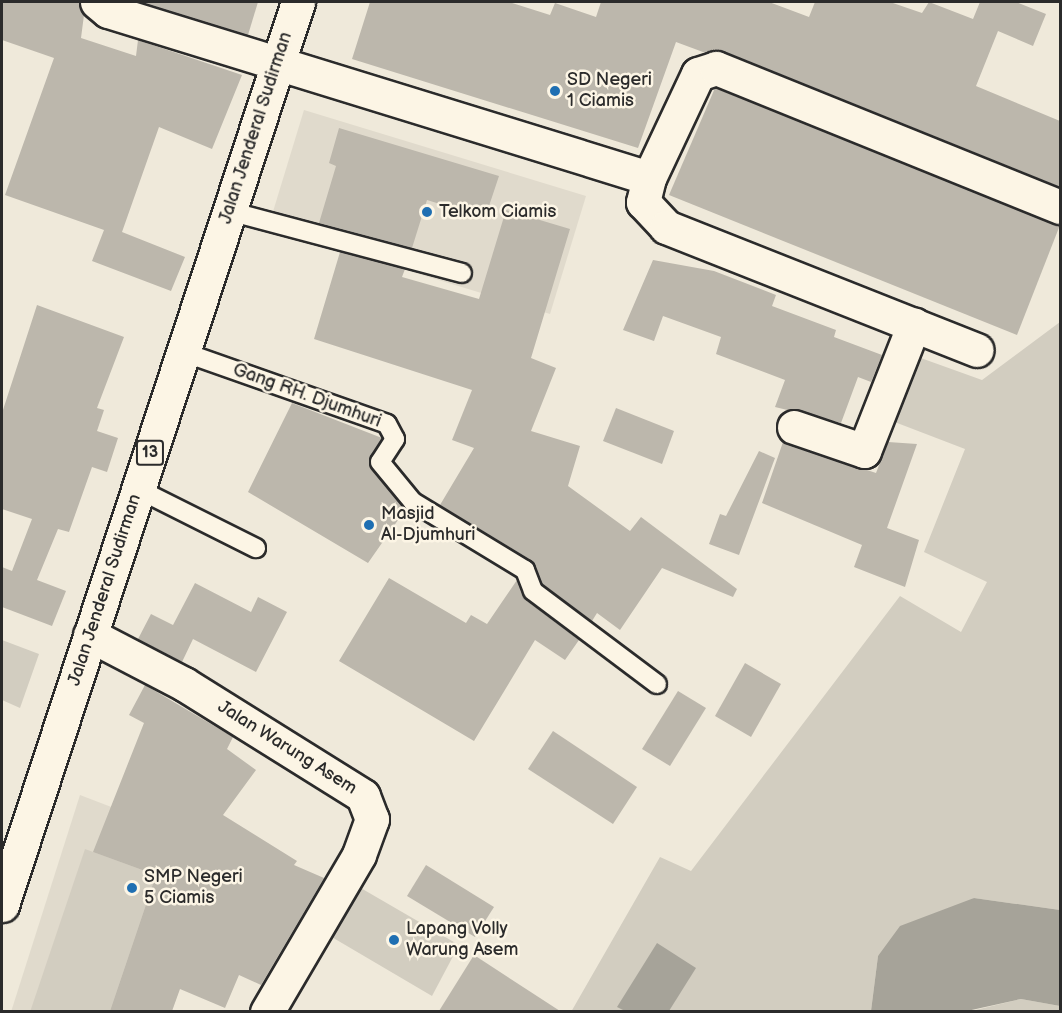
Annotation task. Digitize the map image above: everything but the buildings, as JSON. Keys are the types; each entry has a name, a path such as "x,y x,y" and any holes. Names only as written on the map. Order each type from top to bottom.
{"main road":[{"path":"97,2 108,11 649,178"},
{"name":"Jalan Jenderal Sudirman","path":"2,905 298,2"},
{"path":"977,350 666,227 643,202 649,178 698,74 716,68 1060,207"},
{"path":"794,427 864,451 914,324"},
{"name":"Jalan Warung Asem","path":"90,635 184,684 363,796 372,819 359,855 267,1011"}],"lane":[{"path":"229,211 462,273"},
{"name":"Gang RH. Djumhuri","path":"183,352 387,424 395,439 380,462 412,502 525,570 533,591 657,684"},
{"path":"138,489 256,548"}],"shaded area":[{"name":"Telkom Ciamis","path":"304,110 586,196 550,314 268,228"},
{"path":"1060,322 1060,910 974,898 878,956 871,1011 571,1012 660,857 691,871 900,596 961,632 987,582 924,552 965,449 892,421 918,357 982,380"},
{"path":"2,640 39,654 20,708 2,700"},
{"name":"SMP Negeri 5 Ciamis","path":"80,795 226,851 172,1011 11,1012"},
{"path":"85,849 156,875 110,1011 30,1012"},
{"name":"Lapang Volly Warung Asem","path":"359,887 459,945 432,996 330,936"},
{"path":"974,898 1060,910 1060,1006 1021,999 967,1011 871,1011 878,956 900,926"},
{"path":"657,943 696,968 669,1011 625,1011 617,1007"},
{"path":"1021,999 1060,1006 1060,1011 967,1012"}],"place":[{"name":"SD Negeri 1 Ciamis","path":"555,91"},
{"name":"Telkom Ciamis","path":"427,212"},
{"name":"Masjid Al-Djumhuri","path":"369,525"},
{"name":"SMP Negeri 5 Ciamis","path":"132,888"},
{"name":"Lapang Volly Warung Asem","path":"394,940"}]}
